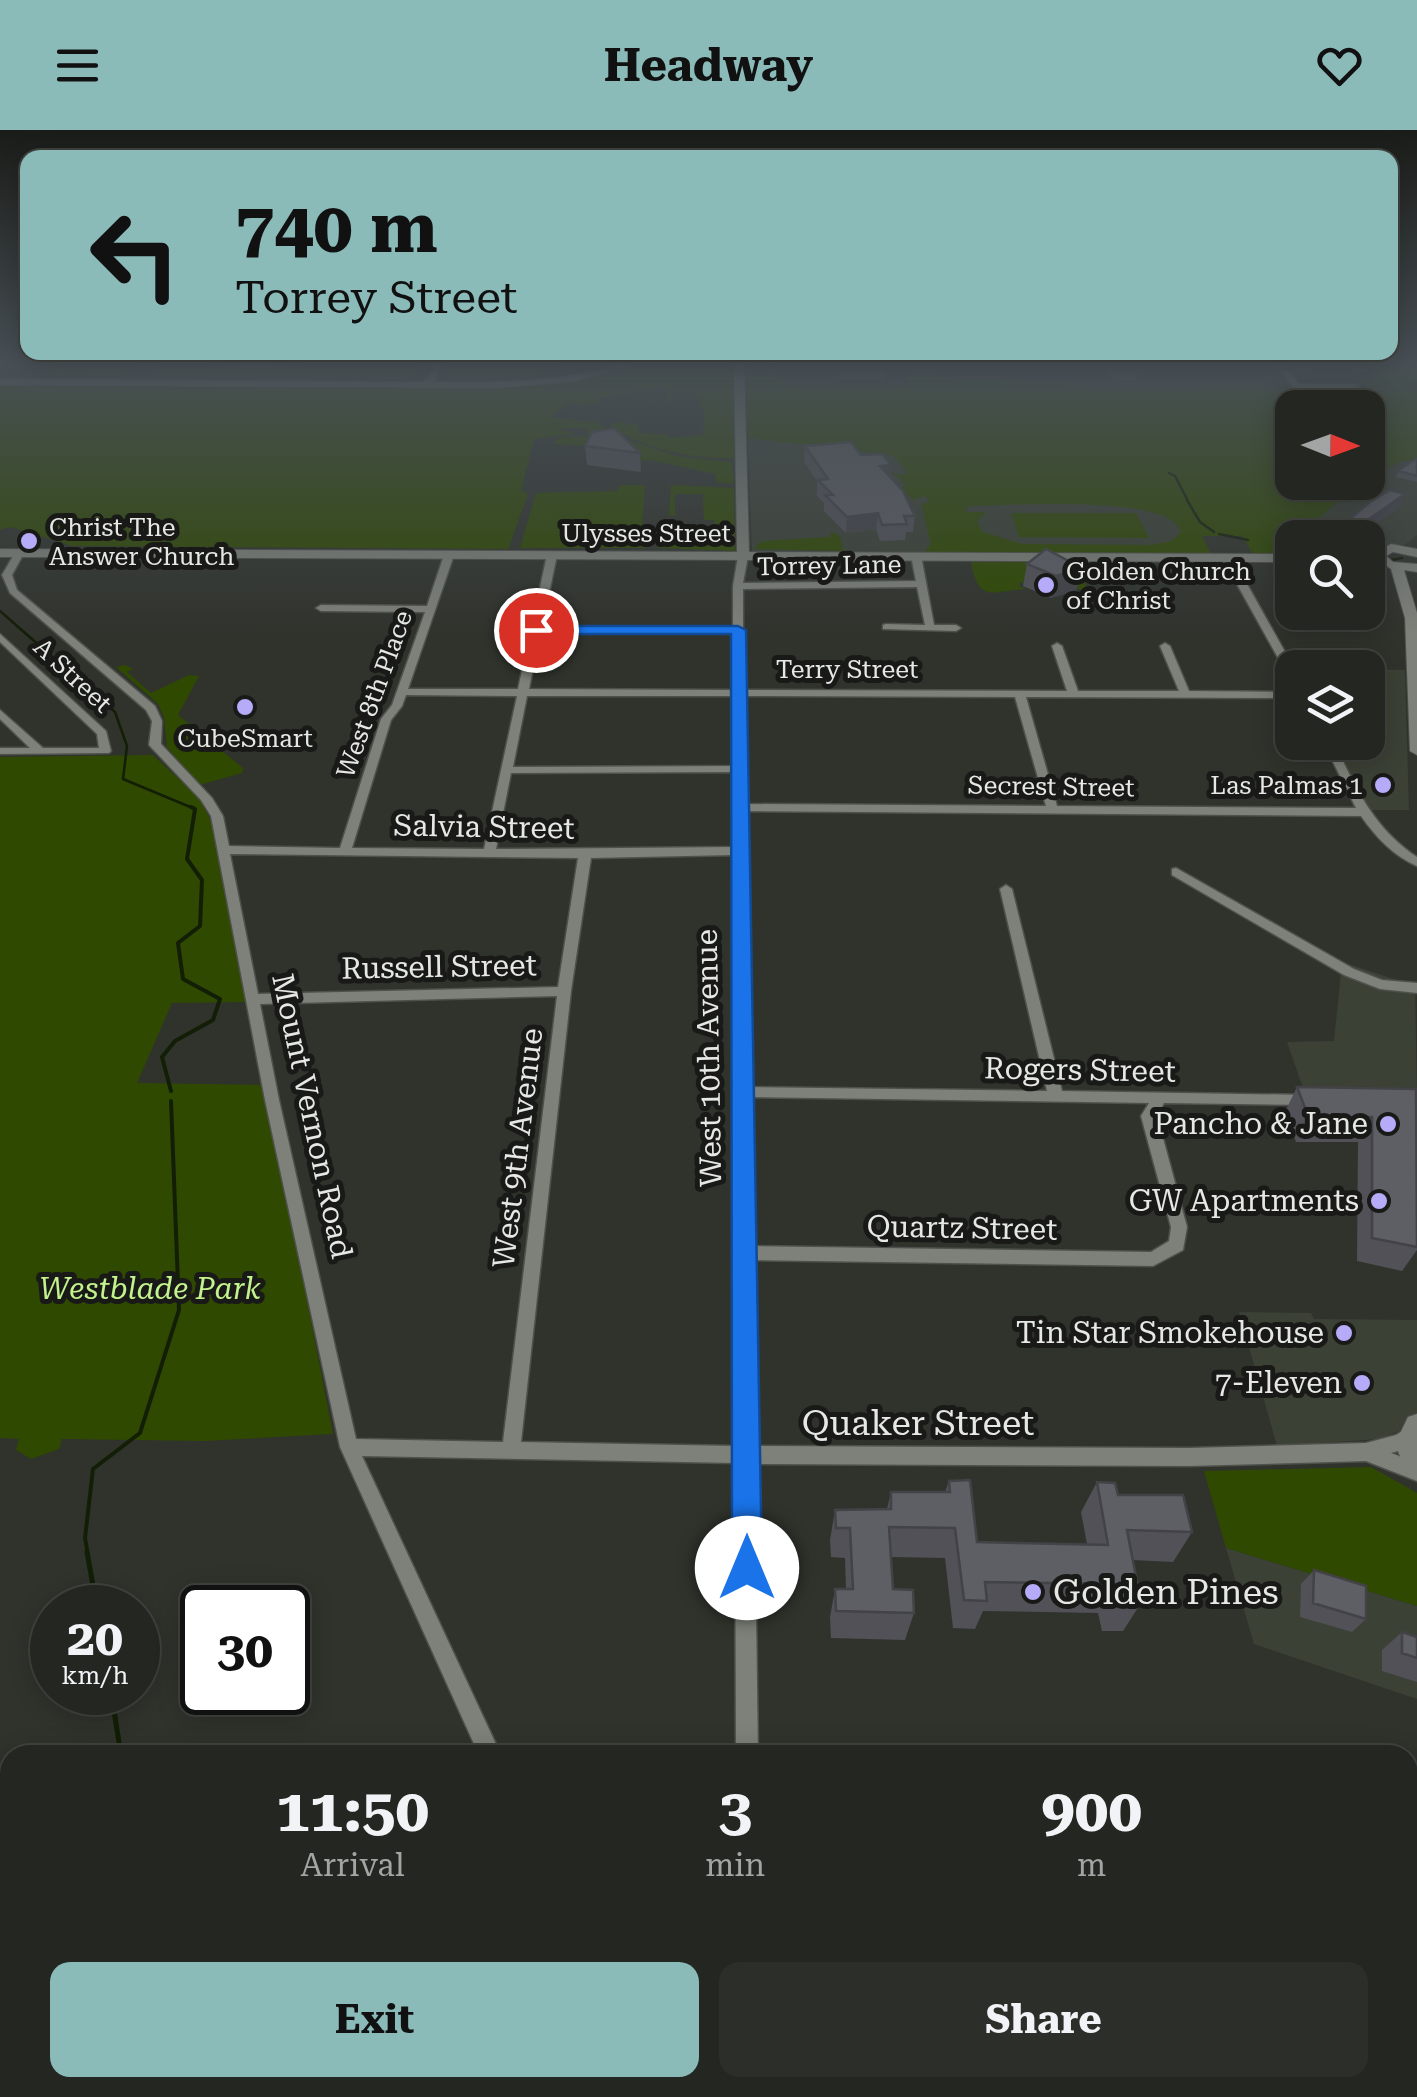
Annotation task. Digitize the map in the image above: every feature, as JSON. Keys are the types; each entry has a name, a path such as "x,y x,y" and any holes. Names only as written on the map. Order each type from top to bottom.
{"main road":[{"name":"West 10th Avenue","path":"740,454 743,556"},
{"path":"1385,556 1417,540"},
{"path":"1401,548 1417,552"},
{"name":"Ulysses Street","path":"0,552 1275,558"},
{"path":"1385,560 1417,568 1412,574 1411,611 1417,752"},
{"path":"1385,569 1411,611"},
{"path":"1413,1430 1409,1454 1417,1470"}],"street":[{"name":"Mount Vernon Road","path":"20,552 7,575 13,591 151,708 156,721 154,745 206,798 217,816 272,1100 349,1447 485,1745"},
{"name":"West 8th Place","path":"345,850 386,719 402,692 448,555"},
{"path":"489,852 552,555"},
{"name":"West 10th Avenue","path":"743,556 738,586 738,691 747,1745"},
{"path":"918,559 930,628"},
{"path":"1228,559 1279,650"},
{"name":"Torrey Lane","path":"738,586 921,584"},
{"path":"321,608 429,609"},
{"path":"886,628 956,628"},
{"path":"536,630 738,630"},
{"name":"A Street","path":"0,637 102,733 105,751 41,752"},
{"path":"1057,646 1073,693"},
{"path":"1164,646 1185,694"},
{"name":"Terry Street","path":"402,692 1275,695"},
{"path":"1019,693 1052,808"},
{"path":"0,714 41,752"},
{"path":"0,752 41,752"},
{"path":"1337,760 1363,812 1392,848 1417,862"},
{"path":"508,770 739,770"},
{"name":"Secrest Street","path":"739,807 1363,812"},
{"name":"Salvia Street","path":"226,850 584,854 740,851"},
{"name":"West 9th Avenue","path":"511,1449 564,992 584,854"},
{"path":"1176,872 1349,972 1380,984 1417,988"},
{"path":"1006,889 1056,1096"},
{"name":"Russell Street","path":"255,999 564,992"},
{"name":"Rogers Street","path":"743,1092 1332,1100"},
{"name":"Quartz Street","path":"744,1253 1153,1258 1176,1245 1179,1227 1149,1116 1159,1099"},
{"name":"Quaker Street","path":"349,1447 1190,1458 1366,1452 1401,1442 1413,1430"},
{"name":"Quaker Street","path":"1366,1452 1417,1470"}],"shaded area":[{"path":"749,454 932,454 1167,474 1212,556 756,552 752,551"},
{"path":"1417,454 1417,535 1406,544 1385,549 1385,520 1316,520 1340,500 1385,500 1385,469"},
{"path":"1385,669 1405,670 1409,810 1369,810 1343,760 1385,760"},
{"path":"1342,962 1415,986 1417,1092 1304,1091 1287,1042 1334,1041"},
{"path":"1239,1312 1311,1313 1314,1319 1417,1320 1417,1415 1399,1431 1379,1439 1277,1446"},
{"path":"1226,1548 1417,1606 1417,1699 1254,1644"}],"green space":[{"path":"0,454 530,454 521,490 528,494 508,549 73,546 11,527 0,530"},
{"path":"616,454 669,454 732,462 734,484 717,482 715,474 652,460 636,461"},
{"path":"684,454 734,454 734,458"},
{"path":"883,454 1275,454 1275,500 1340,500 1316,520 1275,520 1275,553 1253,554 1242,536 1202,536 1212,556 924,553 931,544 921,503 928,503 926,496 913,500 905,491 910,500 886,499 886,492 875,492 869,484 903,491 900,487 907,486 889,470 899,475 908,473 893,455","holes":["1085,504 1149,511 1171,520 1181,532 1171,541 1152,545 1022,544 983,532 977,522 986,512 965,512 969,506"]},
{"path":"1385,454 1417,454 1417,462 1402,461 1385,470"},
{"path":"621,485 645,485 642,530 631,530 630,534 642,535 645,548 520,548 536,493 617,491"},
{"path":"671,485 734,488 735,551 658,548 666,543 667,530 714,531 714,520 704,520 703,494 675,494 675,516 669,516"},
{"path":"1011,513 1136,513 1149,538 1019,537"},
{"path":"832,532 840,536 843,551 754,549 762,541 829,537"},
{"path":"971,562 1075,562 1088,590 1082,591 1070,583 1021,582 1019,586 1026,589 990,592 979,585"},
{"path":"125,665 133,669 127,672 151,693 189,675 199,676 178,715 243,768 242,773 199,785 167,747 164,717 158,704 116,667"},
{"name":"Westblade Park","path":"153,755 199,798 215,829 250,1002 172,1003 137,1083 265,1085 333,1434 205,1441 62,1439 59,1449 31,1459 16,1450 19,1439 0,1438 0,757"},
{"path":"1371,1467 1417,1493 1417,1606 1226,1548 1204,1471"}],"building":[{"path":"810,454 882,454 891,465 880,466 903,491 915,516 904,516 907,524 882,525 878,513 847,517 825,495 833,495 818,480 828,479"},
{"path":"1415,459 1417,476 1398,471"},
{"path":"1390,490 1405,494 1367,520 1350,519 1373,500 1385,500 1385,493"},
{"path":"1046,549 1082,568 1056,576 1027,564"},
{"path":"1297,1087 1416,1089 1417,1247 1372,1238 1372,1117 1309,1118"},
{"path":"970,1480 977,1542 1108,1545 1097,1482 1115,1483 1118,1495 1183,1495 1192,1532 1127,1530 1141,1603 1119,1603 1115,1584 985,1582 987,1601 964,1600 955,1528 889,1527 893,1589 913,1590 914,1613 836,1611 835,1589 853,1589 850,1528 836,1528 835,1510 891,1509 891,1492 950,1492 949,1481"},
{"path":"1314,1570 1366,1586 1366,1619 1313,1603"},
{"path":"1402,1632 1417,1637 1417,1658 1402,1653"}],"waterway":[{"path":"1169,473 1175,476 1187,499"},
{"path":"1187,500 1200,522 1214,532"},
{"path":"1219,534 1248,540"},
{"path":"1391,560 1402,558"},
{"path":"0,611 115,712 127,746 123,779 195,809"},
{"path":"191,807 195,809"},
{"path":"171,1091 162,1057 175,1041 213,1020 220,999 183,979 178,943 200,926 202,880 187,859 195,809"},
{"path":"88,1555 85,1538 93,1469 140,1433 179,1310 171,1101"},
{"path":"87,1552 93,1585"},
{"path":"115,1715 119,1745"}],"place":[{"name":"Christ The Answer Church","path":"29,541"},
{"name":"Golden Church of Christ","path":"1046,585"},
{"name":"CubeSmart","path":"245,707"},
{"name":"Las Palmas 1","path":"1383,785"},
{"name":"Pancho & Jane","path":"1388,1124"},
{"name":"GW Apartments","path":"1379,1201"},
{"name":"Tin Star Smokehouse","path":"1344,1333"},
{"name":"7-Eleven","path":"1362,1383"},
{"name":"Golden Pines","path":"1033,1592"}],"route":[{"path":"536,630 738,630 747,1568"}]}
